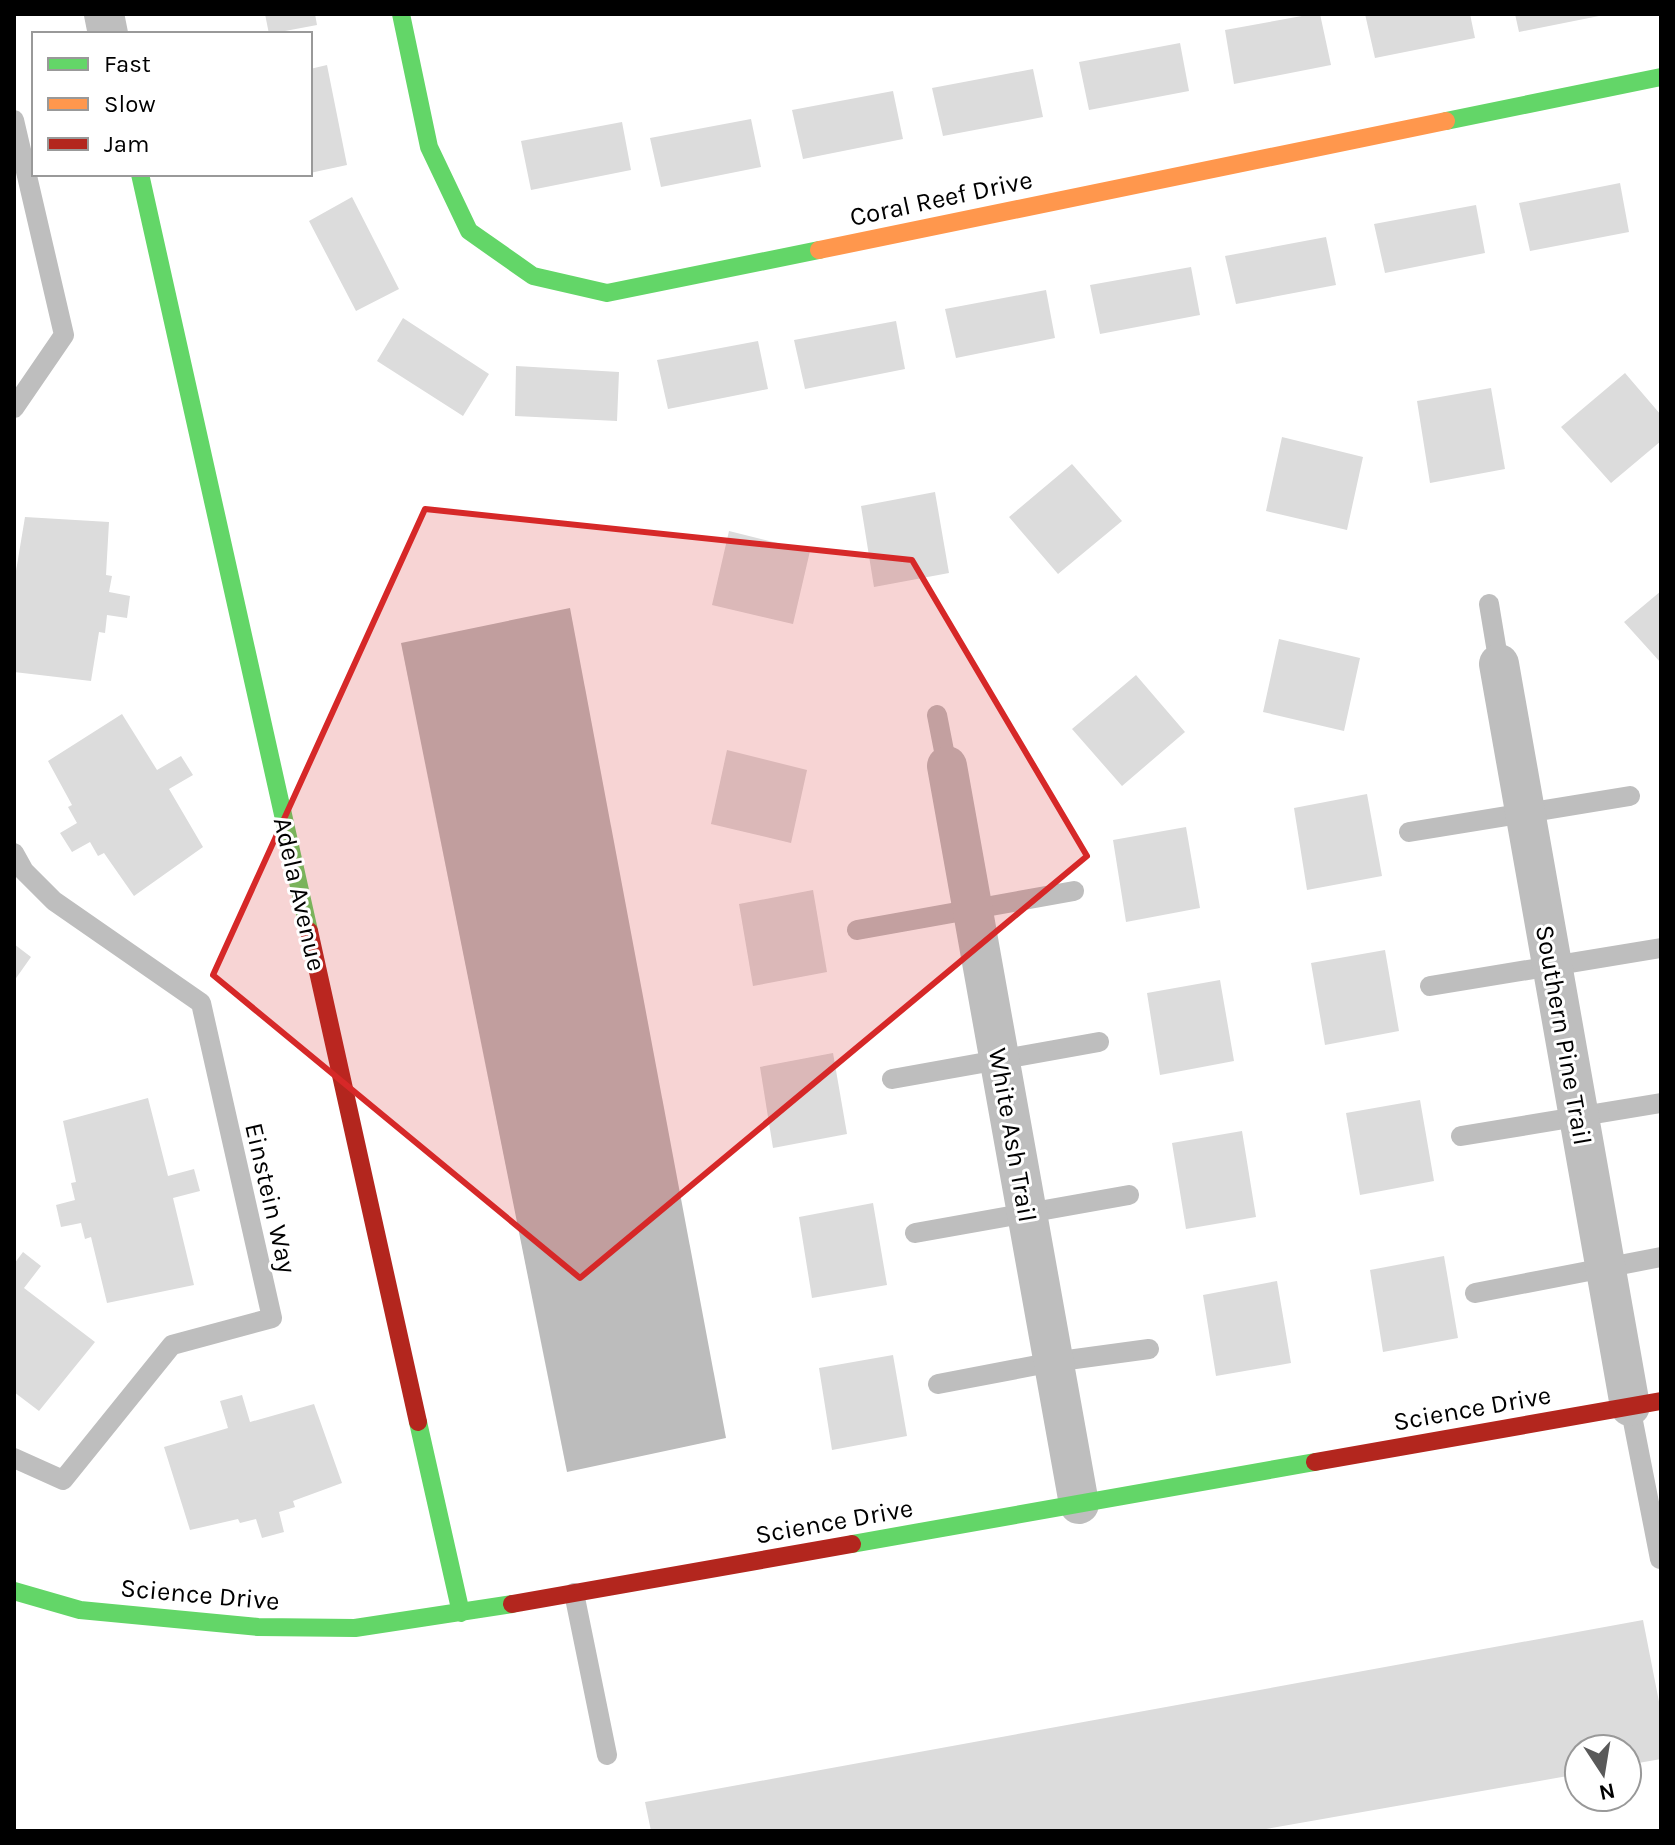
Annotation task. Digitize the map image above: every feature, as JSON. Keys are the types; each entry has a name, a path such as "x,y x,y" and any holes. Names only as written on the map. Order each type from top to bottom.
{"street":[{"name":"Coral Reef Drive","path":"401,14 429,147 469,231 533,276 607,293 1661,77"},
{"name":"Adela Avenue","path":"140,176 461,1613"},
{"name":"Southern Pine Trail","path":"1499,664 1605,1268 1645,1404"},
{"name":"White Ash Trail","path":"947,766 1079,1504"},
{"name":"Science Drive","path":"14,1591 80,1610 258,1627 355,1628 461,1613 1645,1404"}],"lane":[{"path":"14,120 64,335 14,408"},
{"path":"1489,604 1499,664"},
{"path":"937,715 947,766"},
{"path":"1409,832 1630,796"},
{"name":"Einstein Way","path":"14,853 24,871 54,901 201,1003 272,1318 172,1345 63,1480 14,1458"},
{"path":"857,930 1074,891"},
{"path":"1430,986 1661,948"},
{"path":"892,1079 1099,1042"},
{"path":"1461,1136 1661,1103"},
{"path":"915,1233 1129,1195"},
{"path":"1475,1293 1661,1257"},
{"path":"938,1384 1053,1362 1149,1349"},
{"path":"1645,1404 1660,1559"},
{"path":"574,1593 607,1755"}],"highlighted area":[{"path":"425,509 912,560 1087,856 580,1278 213,975"}],"shaded area":[{"path":"570,608 726,1438 567,1472 401,643"}],"building":[{"path":"265,14 315,14 317,25 269,32"},
{"path":"1320,14 1331,65 1234,84 1225,30"},
{"path":"1365,14 1470,14 1475,38 1375,58"},
{"path":"1515,14 1604,14 1604,15 1519,32"},
{"path":"1180,43 1189,91 1089,110 1079,62"},
{"path":"327,65 347,165 312,173 312,69"},
{"path":"1033,69 1043,117 943,136 932,88"},
{"path":"893,91 903,139 803,159 792,110"},
{"path":"751,119 761,167 661,187 650,138"},
{"path":"622,122 631,170 531,190 521,141"},
{"path":"1620,183 1629,232 1530,251 1519,203"},
{"path":"352,197 399,289 356,311 309,221"},
{"path":"1476,205 1485,253 1385,273 1374,224"},
{"path":"1326,237 1336,285 1236,304 1225,256"},
{"path":"1191,267 1200,315 1100,334 1090,285"},
{"path":"1046,290 1055,338 956,358 945,309"},
{"path":"403,318 489,374 463,416 377,361"},
{"path":"896,321 905,369 805,389 794,340"},
{"path":"758,341 768,389 668,409 657,360"},
{"path":"516,366 619,372 617,421 515,416"},
{"path":"1625,373 1661,415 1661,441 1611,483 1561,427"},
{"path":"1491,388 1505,469 1430,483 1417,401"},
{"path":"1282,437 1363,457 1347,530 1266,511"},
{"path":"1072,464 1122,521 1058,574 1009,517"},
{"path":"935,492 949,573 874,587 861,506"},
{"path":"25,517 109,522 106,575 112,576 109,592 130,596 127,618 107,615 105,633 99,632 91,681 14,672 14,583"},
{"path":"729,531 810,551 793,624 712,605"},
{"path":"1661,591 1661,663 1624,622"},
{"path":"1279,639 1360,658 1344,731 1263,712"},
{"path":"1136,675 1185,732 1122,786 1072,729"},
{"path":"122,714 157,770 181,756 193,775 169,789 203,847 134,896 104,853 98,856 90,842 72,852 60,833 77,823 68,807 72,805 48,761"},
{"path":"727,750 807,770 791,843 711,824"},
{"path":"1367,794 1382,876 1307,890 1294,808"},
{"path":"1186,827 1200,908 1126,922 1113,840"},
{"path":"813,890 827,972 753,986 739,904"},
{"path":"14,944 31,957 14,981"},
{"path":"1385,950 1399,1031 1325,1045 1311,963"},
{"path":"1220,980 1234,1061 1160,1075 1147,993"},
{"path":"833,1053 847,1134 773,1148 760,1067"},
{"path":"148,1098 168,1176 194,1169 200,1191 173,1198 194,1285 107,1303 91,1237 85,1239 81,1223 61,1227 56,1205 75,1200 71,1183 76,1182 63,1121"},
{"path":"1420,1100 1434,1181 1360,1195 1346,1113"},
{"path":"1242,1131 1256,1217 1186,1229 1172,1143"},
{"path":"873,1203 887,1285 812,1298 799,1217"},
{"path":"23,1252 41,1266 24,1288 95,1342 39,1411 14,1392 14,1264"},
{"path":"1444,1256 1458,1338 1383,1352 1370,1270"},
{"path":"1277,1281 1291,1363 1216,1376 1203,1295"},
{"path":"893,1355 907,1436 832,1450 819,1368"},
{"path":"242,1395 250,1422 314,1404 342,1483 293,1501 295,1507 279,1512 284,1532 262,1538 256,1519 240,1523 238,1519 190,1530 164,1447 228,1428 220,1401"},
{"path":"1643,1620 1661,1712 1661,1759 1643,1762 1643,1733 1563,1733 1563,1777 1255,1831 651,1831 645,1802"}],"traffic: fast":[{"path":"401,14 429,147 469,231 533,276 607,293 819,250"},
{"path":"1446,121 1661,77"},
{"path":"140,176 309,931"},
{"path":"418,1422 461,1613"},
{"path":"852,1544 1315,1462"},
{"path":"14,1591 80,1610 258,1627 355,1628 512,1604"}],"traffic: slow":[{"path":"819,250 1446,121"}],"traffic: jam":[{"path":"309,931 418,1422"},
{"path":"1315,1462 1661,1401"},
{"path":"512,1604 852,1544"}]}
